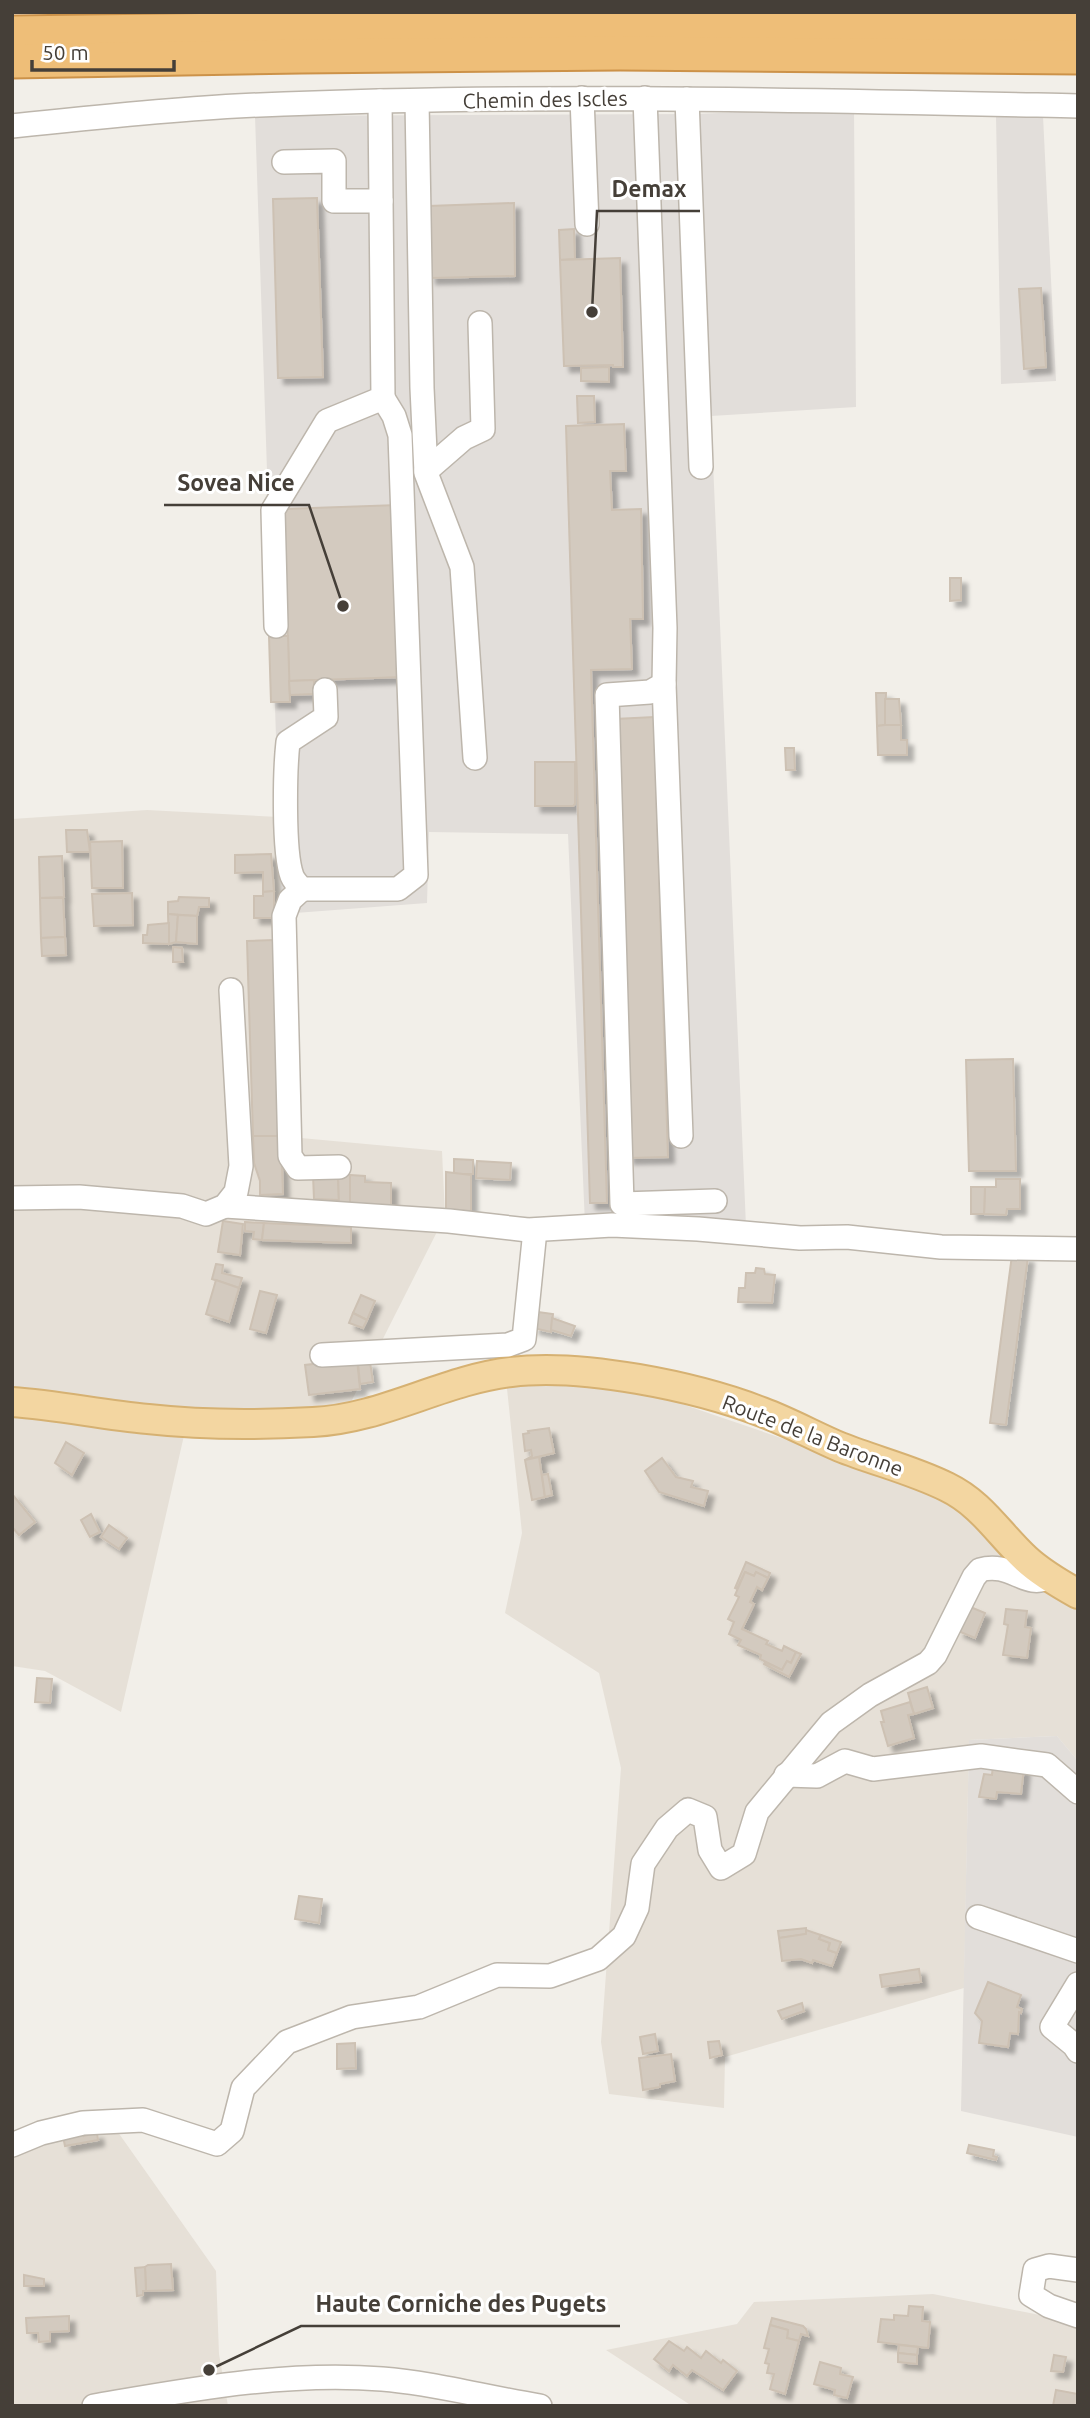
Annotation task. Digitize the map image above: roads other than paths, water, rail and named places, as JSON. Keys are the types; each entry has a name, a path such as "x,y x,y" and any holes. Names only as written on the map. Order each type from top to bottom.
{"highway":[{"path":"12,33 621,25 1078,28"},
{"path":"12,61 301,55 1078,57"}],"main road":[{"name":"Route de la Baronne","path":"12,1402 183,1422 314,1422 354,1417 477,1377 514,1371 558,1371 615,1376 672,1386 762,1412 841,1447 946,1487 968,1499 984,1513 1027,1560 1078,1594"}],"street":[{"path":"582,98 587,224"},
{"name":"Chemin des Iscles","path":"12,126 236,106 380,101 645,98 1078,106"},
{"path":"645,98 681,1136"},
{"path":"687,99 701,467"},
{"path":"339,1167 298,1168 290,1156 284,916 290,900 302,890 398,890 416,875 400,435 394,416 383,398 380,101"},
{"path":"417,101 421,360 426,471 462,567 475,758"},
{"path":"284,162 334,161 334,201 381,201"},
{"path":"426,471 464,438 483,429 480,323"},
{"path":"275,626 273,510 327,421 383,398"},
{"path":"664,684 650,692 607,695 622,1204 715,1200"},
{"path":"302,890 292,878 288,855 285,763 288,742 326,717 326,690"},
{"path":"225,1206 236,1192 241,1167 231,990"},
{"path":"12,1198 79,1197 182,1206 206,1214 225,1206 449,1221 535,1230 612,1225 800,1238 847,1237 941,1247 1078,1249"},
{"path":"322,1354 508,1345 524,1339 535,1230"},
{"path":"12,2145 41,2133 83,2123 143,2120 217,2144 232,2130 243,2088 287,2042 352,2017 419,2007 497,1975 550,1976 598,1959 624,1936 637,1908 643,1864 667,1828 688,1810 705,1817 710,1850 720,1868 744,1854 757,1812 831,1723 870,1695 928,1663 935,1655 974,1577 981,1570 992,1566 1000,1567 1034,1582 1049,1577"},
{"path":"786,1775 817,1776 845,1761 873,1769 981,1756 1046,1765 1078,1792"},
{"path":"978,1917 1078,1951"},
{"path":"1078,1984 1052,2027 1078,2051"},
{"path":"1078,2270 1049,2266 1035,2270 1031,2295 1049,2306 1078,2316"},
{"path":"94,2406 228,2385 291,2378 344,2377 384,2379 540,2406"}],"place":[{"name":"Demax","path":"592,312"},
{"name":"Sovea Nice","path":"343,606"},
{"name":"Haute Corniche des Pugets","path":"209,2370"}]}
